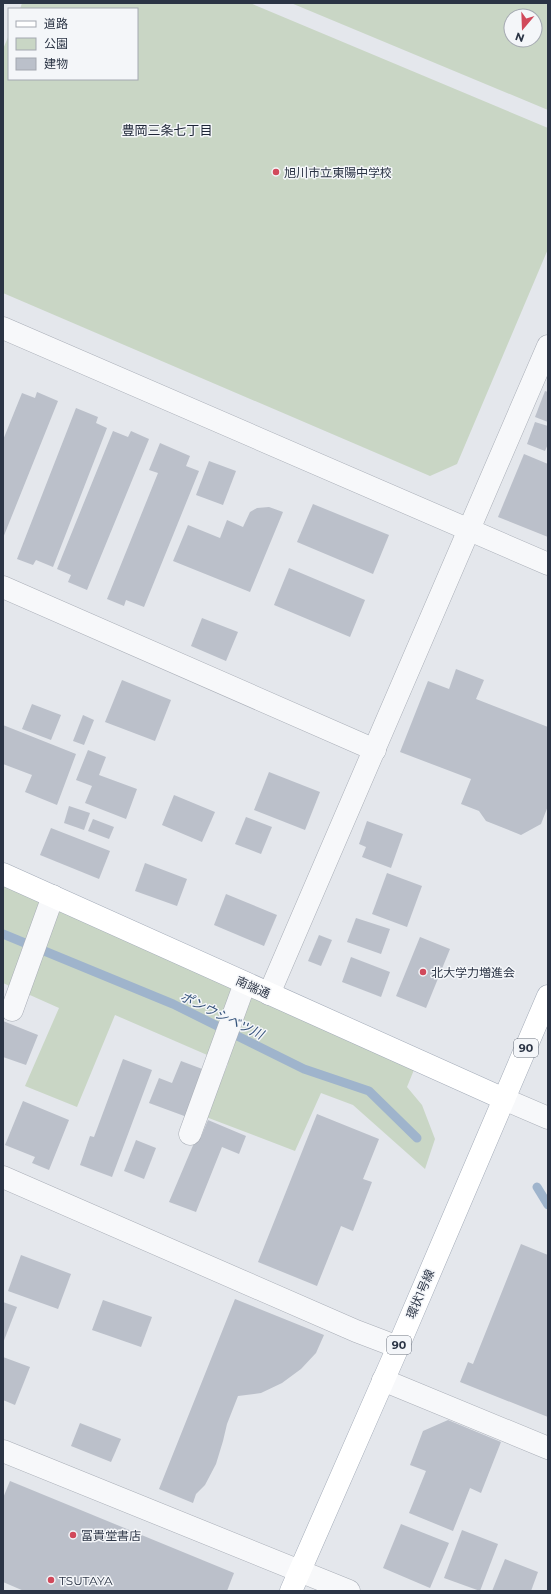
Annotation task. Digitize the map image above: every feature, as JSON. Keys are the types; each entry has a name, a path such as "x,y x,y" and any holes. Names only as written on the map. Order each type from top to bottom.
{"main road":[{"name":"南端通","path":"3,874 504,1099"},
{"name":"環状1号線","path":"291,1591 398,1347 548,996"}],"street":[{"path":"3,328 548,564"},
{"path":"269,994 548,346"},
{"path":"3,587 375,750"},
{"path":"12,1010 53,896"},
{"path":"190,1134 245,983"},
{"path":"504,1099 548,1118"},
{"path":"3,1177 349,1328 398,1347"},
{"path":"383,1380 548,1448"},
{"path":"3,1451 349,1591"}],"green space":[{"name":"旭川市立東陽中学校","path":"22,3 250,3 548,128 548,249 457,464 430,476 3,293 3,49 8,37 8,80 138,80 138,8 20,8"},
{"path":"291,3 548,3 548,110"},
{"path":"3,874 418,1060 407,1087 422,1105 435,1139 425,1169 353,1105 321,1093 295,1151 206,1117 228,1064 115,1015 77,1107 25,1086 59,1008 3,983"}],"building":[{"path":"545,391 548,392 548,422 535,417"},
{"path":"37,392 58,401 3,538 3,440 22,393 35,398"},
{"path":"76,408 98,417 96,423 107,428 53,567 36,560 33,565 17,559"},
{"path":"535,422 548,426 548,444 545,451 527,444"},
{"path":"113,431 128,437 131,431 149,439 87,590 68,582 71,575 57,569"},
{"path":"160,443 190,456 186,466 199,471 144,607 126,600 124,606 107,599 158,473 149,470"},
{"path":"524,454 548,464 548,537 498,517"},
{"path":"209,461 236,471 223,505 196,495"},
{"path":"313,504 389,535 373,574 297,542"},
{"path":"269,507 283,512 250,592 173,561 188,525 220,538 227,520 243,527 250,512 257,508"},
{"path":"289,568 365,600 350,637 274,605"},
{"path":"202,618 238,632 226,661 191,646"},
{"path":"456,669 484,680 476,699 548,727 548,806 541,824 521,835 486,821 479,811 461,804 471,779 400,752 428,681 449,689"},
{"path":"122,680 171,700 155,741 105,722"},
{"path":"32,704 61,715 51,740 22,729"},
{"path":"83,715 94,720 84,745 73,741"},
{"path":"3,725 76,754 57,805 25,792 32,775 3,764"},
{"path":"88,750 106,757 99,775 137,789 126,819 85,803 92,786 76,780"},
{"path":"269,772 320,792 305,830 254,810"},
{"path":"174,795 215,812 202,842 162,825"},
{"path":"69,806 90,813 84,830 64,823"},
{"path":"246,817 272,827 261,854 235,844"},
{"path":"93,819 114,827 109,839 88,831"},
{"path":"367,821 403,834 391,868 362,857 366,847 359,844"},
{"path":"51,828 110,851 99,879 40,855"},
{"path":"145,863 187,879 177,906 135,891"},
{"path":"387,873 422,886 407,927 372,914"},
{"path":"226,894 277,915 264,946 214,925"},
{"path":"356,918 390,929 381,954 347,942"},
{"path":"319,935 332,940 321,966 308,961"},
{"name":"北大学力増進会","path":"420,937 450,949 426,1008 396,996"},
{"path":"351,957 390,972 381,997 342,982"},
{"path":"3,1021 38,1035 26,1065 3,1057"},
{"path":"123,1059 152,1070 112,1177 80,1165 90,1136 94,1137"},
{"path":"181,1061 205,1070 187,1117 149,1103 159,1078 172,1083"},
{"path":"23,1101 69,1120 49,1170 32,1163 35,1157 5,1145"},
{"path":"317,1114 379,1139 363,1179 372,1182 353,1231 341,1226 317,1286 258,1262"},
{"path":"208,1120 246,1136 239,1154 222,1147 196,1212 169,1202 197,1136 201,1137"},
{"path":"136,1140 156,1148 144,1179 124,1171"},
{"path":"521,1244 548,1255 548,1417 460,1382 468,1362 473,1364"},
{"path":"21,1255 71,1274 58,1309 8,1291"},
{"path":"235,1299 324,1335 316,1353 301,1369 282,1383 261,1393 238,1396 227,1424 216,1464 205,1485 196,1494 193,1503 159,1489"},
{"path":"103,1300 152,1317 141,1347 92,1330"},
{"path":"3,1302 17,1307 3,1343"},
{"path":"3,1357 30,1367 15,1405 3,1400"},
{"path":"448,1420 501,1442 481,1493 470,1488 453,1531 409,1513 426,1471 410,1465 423,1431"},
{"path":"80,1423 121,1439 111,1462 71,1446"},
{"name":"冨貴堂書店","path":"10,1481 234,1573 227,1591 24,1591 3,1582 3,1498"},
{"path":"401,1524 449,1543 430,1588 383,1568"},
{"path":"462,1530 498,1544 480,1591 444,1578"},
{"path":"505,1559 538,1572 531,1591 492,1591"}],"waterway":[{"name":"ポンウシベツ川","path":"3,934 173,1004 304,1069 369,1091 417,1138"},
{"name":"ポンウシベツ川","path":"537,1187 548,1205"}],"place":[{"name":"旭川市立東陽中学校","path":"276,172"},
{"name":"北大学力増進会","path":"423,972"},
{"name":"冨貴堂書店","path":"73,1535"},
{"name":"TSUTAYA","path":"51,1580"}],"district":[{"name":"豊岡三条七丁目","path":"167,130"}]}
